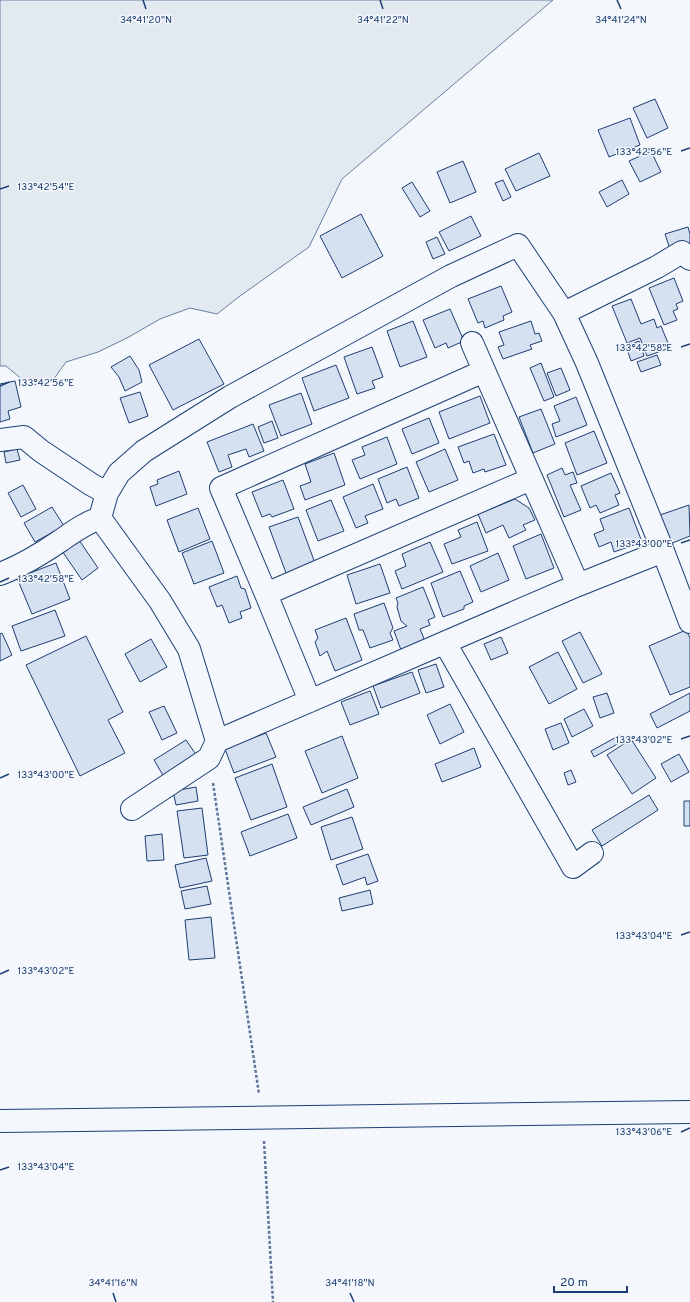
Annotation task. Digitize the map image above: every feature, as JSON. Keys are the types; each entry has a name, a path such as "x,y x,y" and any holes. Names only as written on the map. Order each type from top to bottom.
{"street":[{"path":"100,518 107,493 119,473 144,451 230,397 451,276 518,245 564,313 587,363 690,622"},
{"path":"564,313 657,267 682,252 690,259"},
{"path":"472,343 578,585"},
{"path":"310,701 221,488 484,371"},
{"path":"0,440 24,437 41,451 92,485 107,493"},
{"path":"266,594 531,479"},
{"path":"0,574 15,568 53,546 89,522 100,518"},
{"path":"100,518 160,602 189,649 213,750"},
{"path":"132,809 213,750 310,701 578,585 662,551"},
{"path":"445,643 574,866 592,853"},
{"path":"0,1121 690,1112"}],"path":[{"path":"213,750 262,1117 273,1302"}],"shaded area":[{"path":"0,0 553,0 342,179 309,247 217,314 190,308 160,319 127,338 98,352 66,362 53,380 30,386 6,366 0,366"}],"building":[{"path":"655,99 668,128 647,138 633,108"},
{"path":"630,118 640,145 609,157 598,130"},
{"path":"651,151 661,172 640,182 629,161"},
{"path":"539,153 550,176 516,191 505,169"},
{"path":"463,161 476,192 450,203 437,172"},
{"path":"503,180 511,197 503,201 495,183"},
{"path":"622,180 629,194 607,207 599,192"},
{"path":"412,182 430,211 420,217 402,188"},
{"path":"361,214 383,256 342,278 320,236"},
{"path":"471,216 481,236 449,251 439,232"},
{"path":"688,227 690,234 690,246 671,252 665,234"},
{"path":"437,237 445,254 433,259 426,242"},
{"path":"674,278 683,301 676,304 678,309 673,311 677,320 664,325 649,288"},
{"path":"501,286 512,312 503,316 504,320 485,328 483,321 478,323 468,299"},
{"path":"631,299 641,324 654,319 657,328 661,326 670,348 647,356 640,338 627,343 612,306"},
{"path":"450,309 464,341 448,348 446,343 435,348 423,320"},
{"path":"413,321 427,357 400,367 387,331"},
{"path":"531,321 535,334 539,333 542,341 530,345 532,349 503,359 498,347 504,345 499,332"},
{"path":"199,339 224,384 173,410 149,365"},
{"path":"639,341 644,356 631,361 626,346"},
{"path":"372,347 383,377 372,381 375,388 357,394 344,357"},
{"path":"657,355 661,365 641,372 637,362"},
{"path":"130,356 139,370 142,382 125,391 119,377 111,367"},
{"path":"541,363 554,397 544,401 530,368"},
{"path":"336,365 349,398 314,411 302,378"},
{"path":"561,368 570,390 556,396 547,373"},
{"path":"15,381 21,407 8,411 10,419 0,422 0,384"},
{"path":"140,392 148,416 129,423 120,398"},
{"path":"301,393 312,424 281,436 269,405"},
{"path":"480,396 490,423 449,439 439,412"},
{"path":"576,397 587,425 556,437 552,424 560,421 554,406"},
{"path":"541,409 555,444 533,453 519,417"},
{"path":"429,418 439,443 412,454 402,429"},
{"path":"272,421 278,438 264,443 258,427"},
{"path":"253,424 264,451 249,457 246,449 228,455 232,467 219,472 207,442"},
{"path":"594,431 607,463 577,475 565,443"},
{"path":"494,434 506,465 485,472 484,469 473,473 469,461 464,463 458,447"},
{"path":"387,437 397,464 360,479 352,460 365,455 362,447"},
{"path":"17,449 20,460 6,463 4,452"},
{"path":"445,449 458,480 429,492 416,462"},
{"path":"334,453 345,485 305,500 300,486 311,482 305,464"},
{"path":"407,467 419,498 399,506 396,499 387,503 378,479"},
{"path":"562,468 565,475 573,472 577,483 570,485 581,510 564,517 547,475"},
{"path":"179,471 187,494 156,506 150,487 158,484 157,480"},
{"path":"611,473 620,493 615,495 619,505 600,513 596,505 590,508 581,486"},
{"path":"283,480 294,509 272,517 270,514 262,517 252,492"},
{"path":"373,484 383,509 365,516 368,523 356,528 343,497"},
{"path":"23,485 36,509 21,517 8,493"},
{"path":"515,499 529,508 535,520 523,525 526,530 509,538 503,525 486,533 478,514"},
{"path":"331,500 344,531 318,541 306,510"},
{"path":"689,505 690,536 670,544 660,515"},
{"path":"52,507 64,526 35,542 24,523"},
{"path":"198,508 210,539 179,552 167,520"},
{"path":"629,508 642,542 614,552 611,542 599,547 594,534 604,530 600,519"},
{"path":"298,517 315,563 286,573 269,527"},
{"path":"477,522 488,551 452,564 444,544 461,537 458,530"},
{"path":"541,534 554,568 526,579 513,546"},
{"path":"79,540 98,568 82,580 62,551"},
{"path":"212,541 224,573 194,584 182,553"},
{"path":"430,542 443,572 402,589 395,571 406,566 402,554"},
{"path":"498,553 509,580 481,592 470,566"},
{"path":"56,563 70,599 32,614 17,578"},
{"path":"380,564 390,593 356,604 347,575"},
{"path":"460,571 473,602 464,606 464,609 443,617 431,583"},
{"path":"237,576 241,588 245,589 251,608 240,612 242,618 229,623 222,605 217,607 209,587"},
{"path":"423,587 435,617 428,620 430,625 420,629 425,641 401,650 394,631 407,626 401,621 396,598"},
{"path":"384,603 393,628 390,633 393,640 370,648 363,630 359,630 354,614"},
{"path":"55,610 65,636 21,651 12,626"},
{"path":"346,618 362,660 335,671 327,651 320,656 315,642 318,638 315,630"},
{"path":"686,630 690,638 690,687 670,695 649,646"},
{"path":"580,632 602,674 583,683 562,641"},
{"path":"2,633 12,655 0,661 0,634"},
{"path":"86,636 123,712 108,720 125,753 80,776 26,665"},
{"path":"501,637 508,653 491,660 484,644"},
{"path":"151,639 167,667 140,682 125,654"},
{"path":"558,652 577,689 549,704 529,667"},
{"path":"436,664 444,687 426,693 418,670"},
{"path":"412,672 420,693 381,708 373,686"},
{"path":"370,691 379,714 350,725 341,702"},
{"path":"607,693 614,713 600,718 593,697"},
{"path":"690,693 690,711 657,728 650,714"},
{"path":"450,704 464,732 440,744 427,715"},
{"path":"164,706 177,733 162,740 149,712"},
{"path":"584,709 593,726 572,737 564,719"},
{"path":"561,723 569,743 553,750 545,729"},
{"path":"266,733 276,757 234,773 225,749"},
{"path":"620,735 623,741 594,757 591,751"},
{"path":"342,736 358,778 322,793 305,751"},
{"path":"631,739 656,778 632,794 607,755"},
{"path":"186,740 197,756 164,777 154,760"},
{"path":"474,748 481,767 442,782 435,764"},
{"path":"679,754 689,772 671,782 661,764"},
{"path":"272,764 287,807 251,820 235,778"},
{"path":"571,770 576,782 568,785 564,773"},
{"path":"196,787 198,801 176,805 173,791"},
{"path":"347,789 354,807 311,825 303,807"},
{"path":"649,795 658,810 602,846 592,830"},
{"path":"684,801 690,801 690,826 684,826"},
{"path":"202,808 208,855 184,858 177,811"},
{"path":"288,814 297,838 250,856 241,832"},
{"path":"352,817 363,849 331,860 321,827"},
{"path":"162,834 164,860 147,861 145,836"},
{"path":"368,854 378,881 367,885 365,877 343,885 336,865"},
{"path":"206,858 212,881 180,888 175,865"},
{"path":"207,886 211,904 185,909 181,891"},
{"path":"370,890 373,904 342,911 339,898"},
{"path":"211,917 215,958 189,960 185,920"}]}
